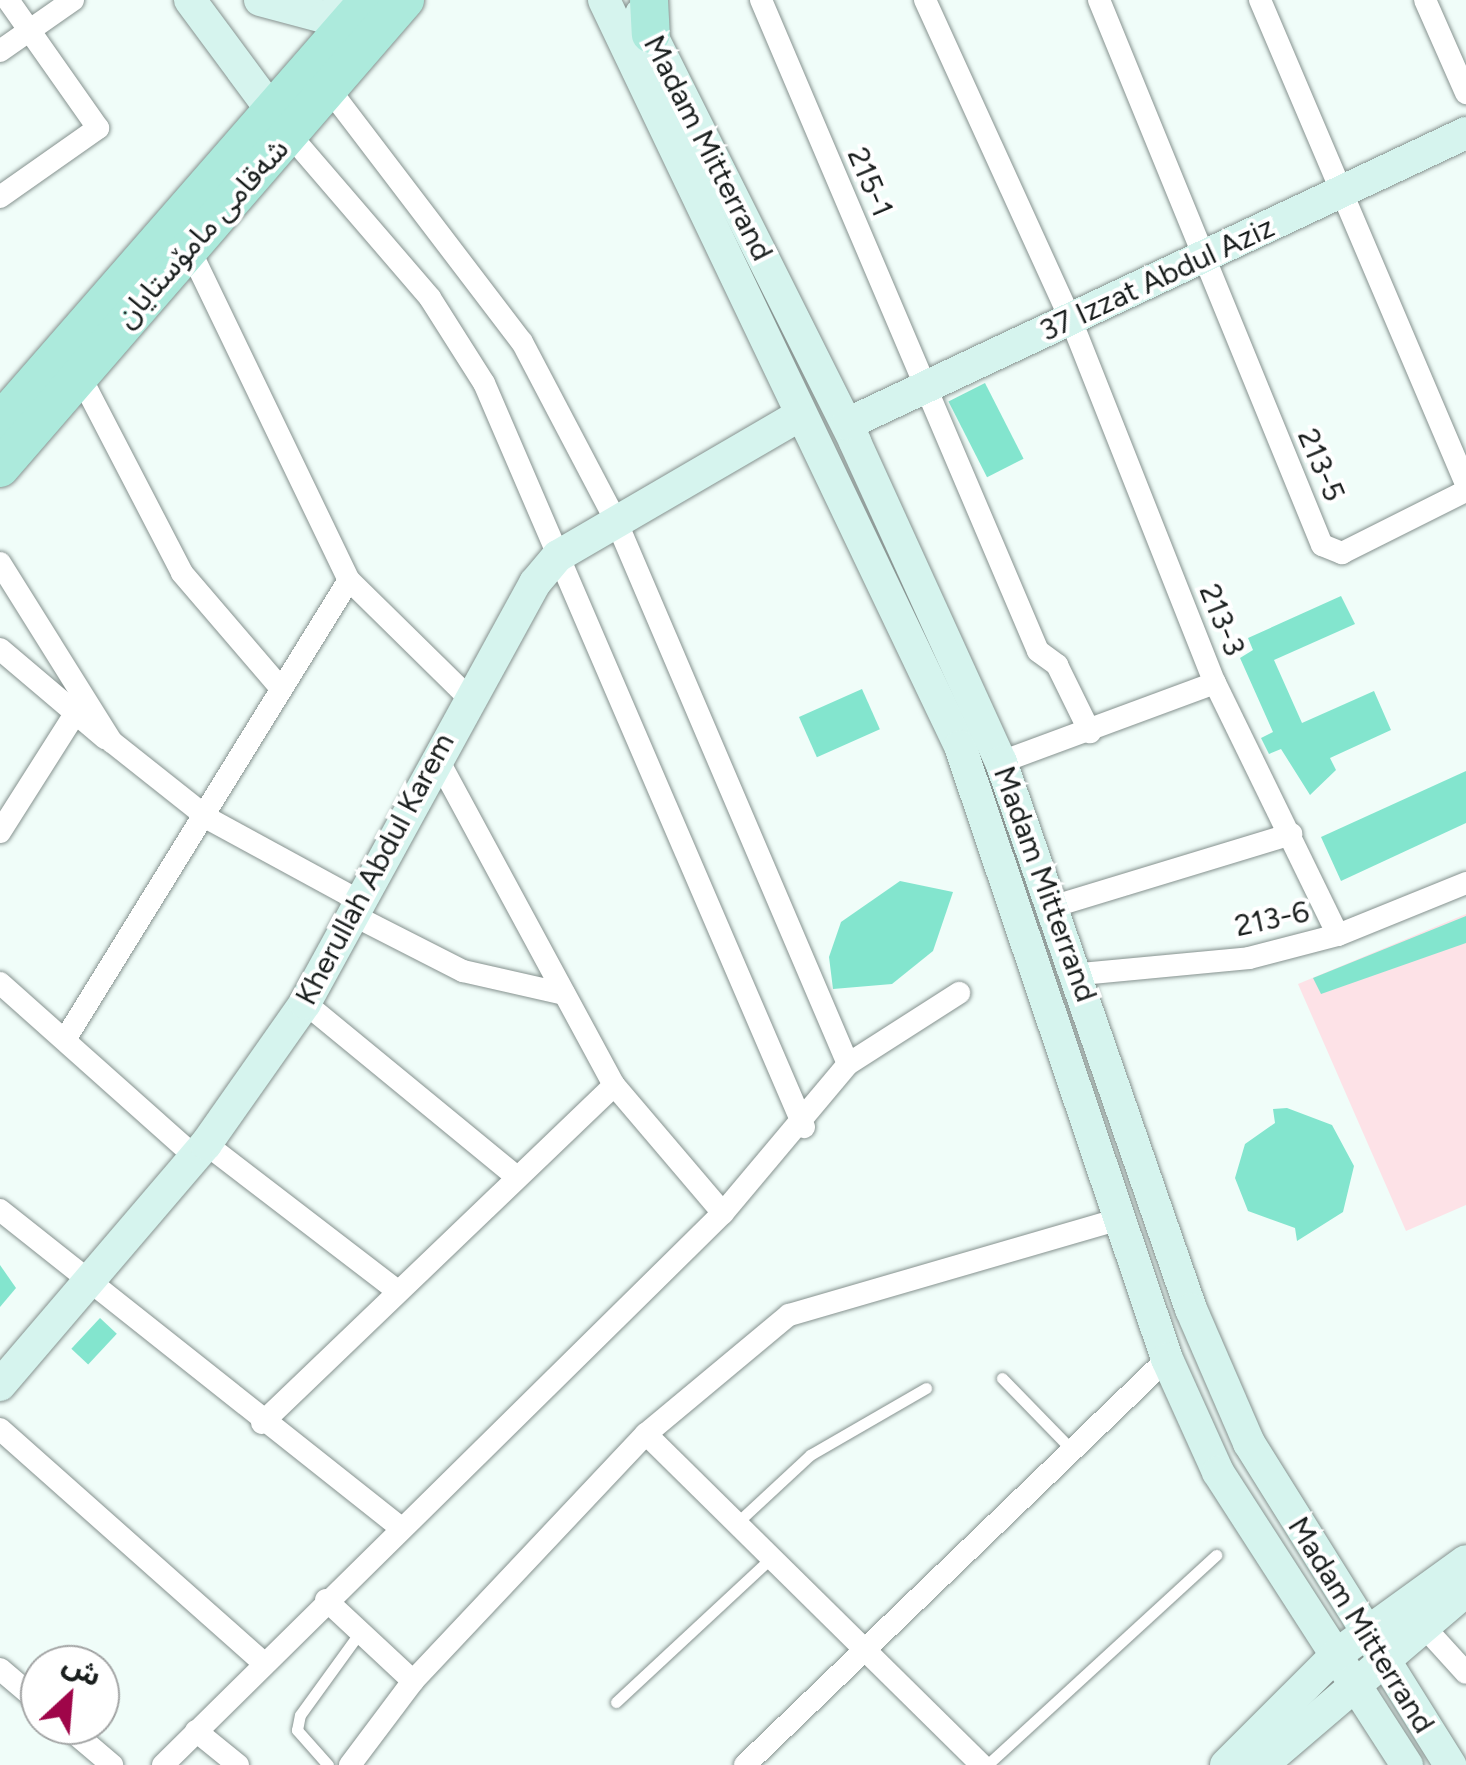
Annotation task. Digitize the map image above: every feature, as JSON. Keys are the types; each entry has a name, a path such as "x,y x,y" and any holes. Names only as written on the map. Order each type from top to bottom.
{"main road":[{"path":"190,0 280,122"},
{"path":"260,0 324,17 366,0"},
{"name":"شەقامی مامۆستایان","path":"0,468 78,372 189,248 366,0"},
{"name":"شەقامی مامۆستایان","path":"0,422 280,122 329,89 405,0"},
{"name":"Madam Mitterrand","path":"604,0 798,417 960,746 1123,1218 1167,1359 1218,1472 1407,1765"},
{"name":"Madam Mitterrand","path":"634,0 650,17 847,424 1001,762 1058,904 1192,1309 1249,1443 1450,1765"},
{"name":"37 Izzat Abdul Aziz","path":"847,424 1466,133"},
{"name":"Kherullah Abdul Karem","path":"0,1385 200,1150 305,1003 353,906 468,697 558,556 798,417"},
{"path":"1377,1649 1466,1561"},
{"path":"1226,1765 1344,1668 1426,1629 1466,1591"},
{"path":"1262,1765 1344,1668"}],"street":[{"path":"0,198 98,128 8,0"},
{"path":"0,51 74,0"},
{"name":"215-1","path":"760,0 1038,650 1056,664 1090,732"},
{"name":"213-3","path":"925,0 1071,320 1215,683 1338,935"},
{"name":"213-5","path":"1099,0 1322,545 1342,553 1466,487"},
{"path":"1260,0 1466,487"},
{"path":"1424,0 1466,93"},
{"path":"329,89 494,299 617,523 848,1064"},
{"path":"280,122 456,334 558,556 804,1127"},
{"path":"189,248 350,580 468,697"},
{"path":"78,372 182,573 279,686"},
{"path":"0,562 112,742"},
{"path":"66,1038 209,819 279,686 350,580"},
{"path":"0,650 73,717 112,742 209,819 464,970 564,994"},
{"path":"1001,762 1215,683"},
{"path":"0,832 73,717"},
{"path":"436,756 614,1085 723,1213"},
{"path":"1058,904 1291,834"},
{"name":"213-6","path":"1081,974 1249,958 1338,935 1466,883"},
{"path":"0,984 200,1150 396,1290"},
{"path":"162,1765 723,1213 804,1127 848,1064 959,992"},
{"path":"305,1003 514,1174"},
{"path":"262,1423 514,1174 614,1085"},
{"path":"0,1210 262,1423 401,1528"},
{"path":"350,1765 413,1681 646,1434 790,1315 1123,1218"},
{"path":"745,1765 1075,1453 1167,1359"},
{"path":"0,1429 265,1664"},
{"path":"646,1434 740,1520 985,1765"},
{"path":"326,1600 413,1681"},
{"path":"1426,1629 1466,1674"},
{"path":"0,1669 20,1686"},
{"path":"196,1731 238,1765"},
{"path":"89,1745 112,1765"}],"lane":[{"path":"1002,1378 1075,1453"},
{"path":"740,1520 810,1454 926,1388"},
{"path":"616,1702 774,1554"},
{"path":"985,1765 1216,1554"},
{"path":"328,1765 297,1730 300,1715 360,1632"}],"shaded area":[{"path":"1466,914 1466,1205 1406,1231 1298,984"}],"building":[{"path":"985,383 1024,459 987,477 948,402"},
{"path":"1341,596 1355,624 1274,660 1302,723 1374,691 1391,730 1330,758 1336,770 1310,795 1281,749 1269,754 1261,738 1273,732 1240,658 1253,650 1248,638"},
{"path":"862,689 880,729 817,757 799,717"},
{"path":"1466,771 1466,823 1341,881 1321,837"},
{"path":"900,881 953,892 933,951 892,984 833,989 829,957 841,922"},
{"path":"1466,916 1466,943 1321,994 1313,978"},
{"path":"1287,1108 1332,1125 1354,1166 1343,1212 1297,1241 1295,1228 1248,1211 1235,1178 1245,1144 1275,1123 1273,1109"},
{"path":"0,1265 16,1288 0,1307"},
{"path":"100,1318 117,1334 88,1364 71,1349"}]}
